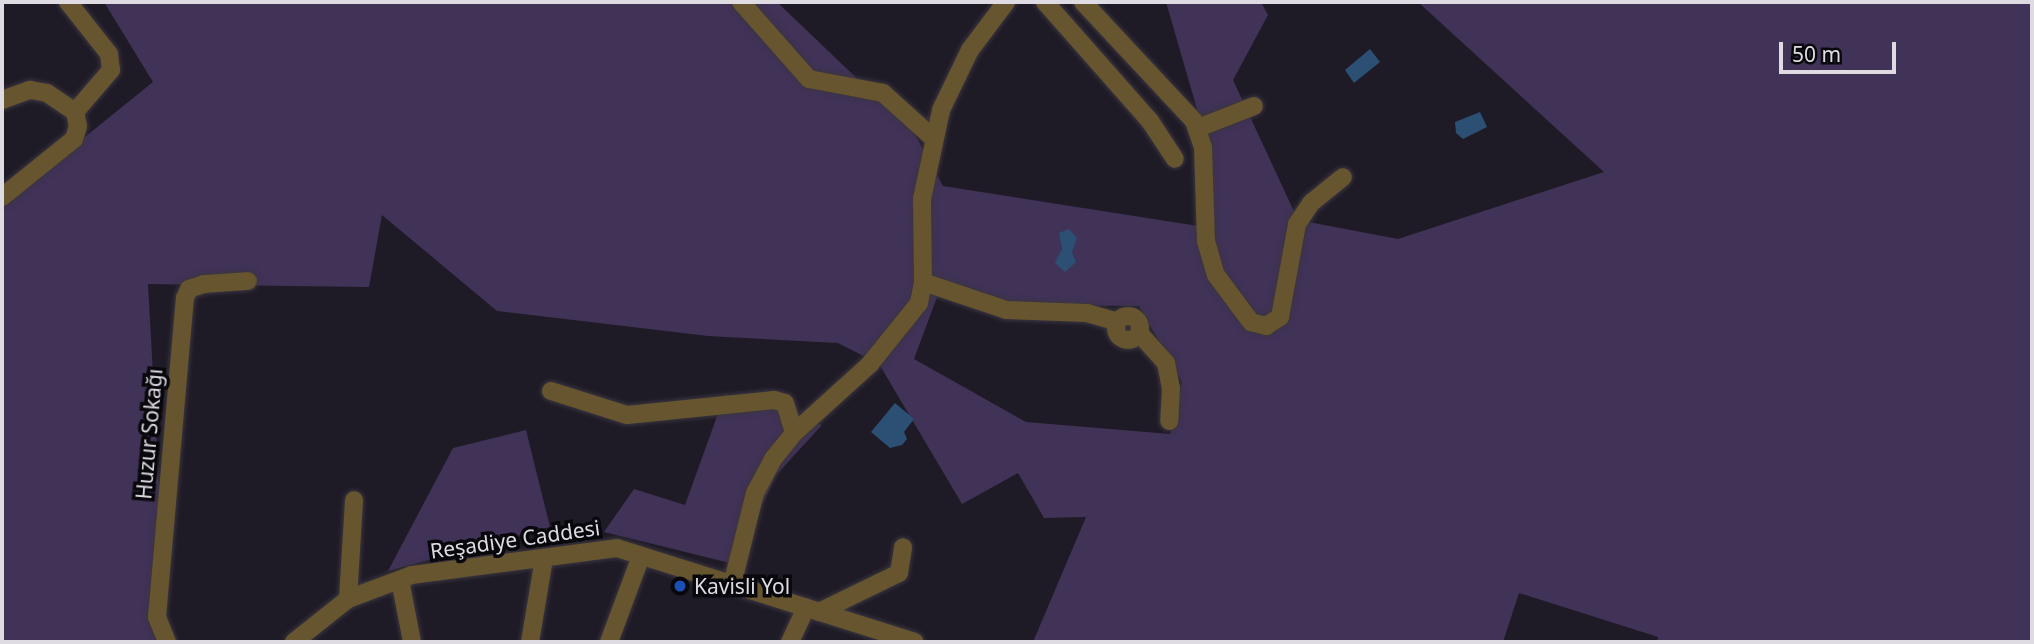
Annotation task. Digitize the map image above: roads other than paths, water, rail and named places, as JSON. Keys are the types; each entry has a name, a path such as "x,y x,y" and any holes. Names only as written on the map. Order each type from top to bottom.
{"street":[{"path":"68,2 109,54 111,70 75,112"},
{"path":"741,2 809,79 883,93 933,138"},
{"path":"732,585 755,493 773,459 794,433 870,364 911,317 923,282 922,199 933,138 958,71 1006,2"},
{"path":"1045,2 1150,121 1175,159"},
{"path":"1083,2 1187,111 1198,128 1206,178 1206,242 1216,275 1245,315 1259,325 1280,317 1297,224 1311,203 1343,177"},
{"path":"2,100 38,92 60,99 75,112 78,126 74,139 2,197"},
{"path":"1198,128 1254,106"},
{"name":"Huzur Sokağı","path":"167,642 158,617 185,298 189,289 204,284 248,281"},
{"path":"923,282 1006,310 1087,313 1118,321 1134,317 1139,333 1166,363 1171,388 1169,421"},
{"path":"551,391 626,415 774,400 785,404 794,433"},
{"path":"348,599 354,500"},
{"path":"790,642 812,610 899,573 903,547"},
{"name":"Reşadiye Caddesi","path":"294,642 348,599 400,580 617,548 812,610 862,634 915,642"},
{"path":"609,642 641,556"},
{"path":"530,642 544,558"},
{"path":"400,580 412,642"}],"water":[{"path":"1370,49 1380,62 1354,83 1345,70"},
{"path":"1480,112 1487,127 1463,139 1456,133 1455,122"},
{"path":"1069,229 1077,238 1072,252 1076,262 1065,272 1055,263 1062,249 1059,233"},
{"path":"895,403 914,419 904,432 907,439 902,445 890,448 871,432"}],"place":[{"name":"Kavisli Yol","path":"680,586"}]}
